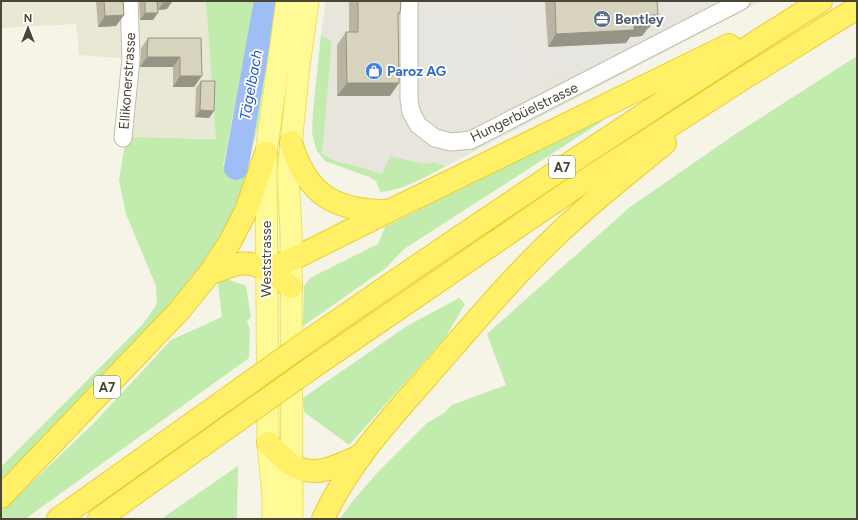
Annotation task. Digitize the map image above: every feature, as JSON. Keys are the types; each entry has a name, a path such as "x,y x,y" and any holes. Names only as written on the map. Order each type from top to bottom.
{"highway":[{"path":"266,270 291,260 818,1"},
{"name":"A7","path":"58,519 308,341 460,236 732,57 821,1"},
{"name":"A7","path":"100,519 310,369 583,182 741,80 857,8"},
{"name":"A7","path":"323,519 334,497 362,455 389,421 537,254 594,201 741,80"},
{"path":"291,142 298,162 312,185 332,201 361,210 389,211"},
{"name":"A7","path":"1,497 174,316 209,274 230,242 246,211 266,154"},
{"path":"209,274 240,264 254,265 266,270 291,287"},
{"name":"A7","path":"268,443 291,464 312,471 331,469 362,455"}],"main road":[{"name":"Weststrasse","path":"273,519 273,496 268,443 266,154 287,1"},
{"name":"Weststrasse","path":"292,519 291,260 288,174 299,66 308,1"}],"street":[{"name":"Ellikonerstrasse","path":"123,138 131,59 130,1"},
{"name":"Hungerbüelstrasse","path":"409,1 409,99 411,112 418,125 435,138 451,142 471,140 740,1"}],"shaded area":[{"path":"1,1 206,1 216,138 123,138 131,59 79,55 76,24 1,28"},
{"path":"326,1 762,1 446,166 434,162 425,164 390,156 382,174 335,161 321,154 332,43 321,35"},
{"path":"415,1 530,1 532,16 525,16 522,50 523,84 415,91"},
{"path":"660,1 727,1 668,32 661,23"},
{"path":"627,37 636,37 636,47 578,77 577,72 550,76 545,48 627,44"},
{"path":"534,41 537,92 536,97 527,98 524,42"}],"green space":[{"path":"206,1 275,1 258,125 248,168 224,164 255,5 223,166 252,170 234,218 177,302 1,486 1,467 143,324 157,304 156,286 126,214 119,180 126,137 216,139"},
{"path":"321,35 332,42 322,154 335,161 382,174 390,156 425,164 434,162 446,166 406,186 380,192 376,181 369,177 325,161 317,151 312,134"},
{"path":"857,56 857,519 340,519 352,502 376,474 427,423 444,413 452,405 506,385 487,334 630,207 737,133"},
{"path":"602,118 604,120 404,249 386,268 303,326 304,286 310,278 378,244 385,227"},
{"path":"227,279 246,286 251,317 247,321 250,330 249,358 25,519 2,519 1,512 95,422 171,340 222,317 218,284"},
{"path":"459,298 465,304 445,338 349,445 304,412 303,398 407,326"},
{"path":"238,466 237,519 161,519"}],"building":[{"path":"104,1 123,1 124,15 105,16"},
{"path":"145,1 157,1 158,13 145,13"},
{"path":"162,1 172,1 172,2 163,3"},
{"path":"358,1 401,1 400,13 398,13 399,83 347,83 346,32 358,32"},
{"path":"555,1 657,1 658,15 651,15 651,23 634,24 634,30 556,34"},
{"path":"148,38 201,38 202,76 180,76 180,57 147,57"},
{"path":"201,81 215,81 214,111 200,110"}],"waterway":[{"name":"Tägelbach","path":"236,168 266,1"}],"place":[{"name":"Bentley","path":"602,19"},
{"name":"Paroz AG","path":"374,71"}]}
